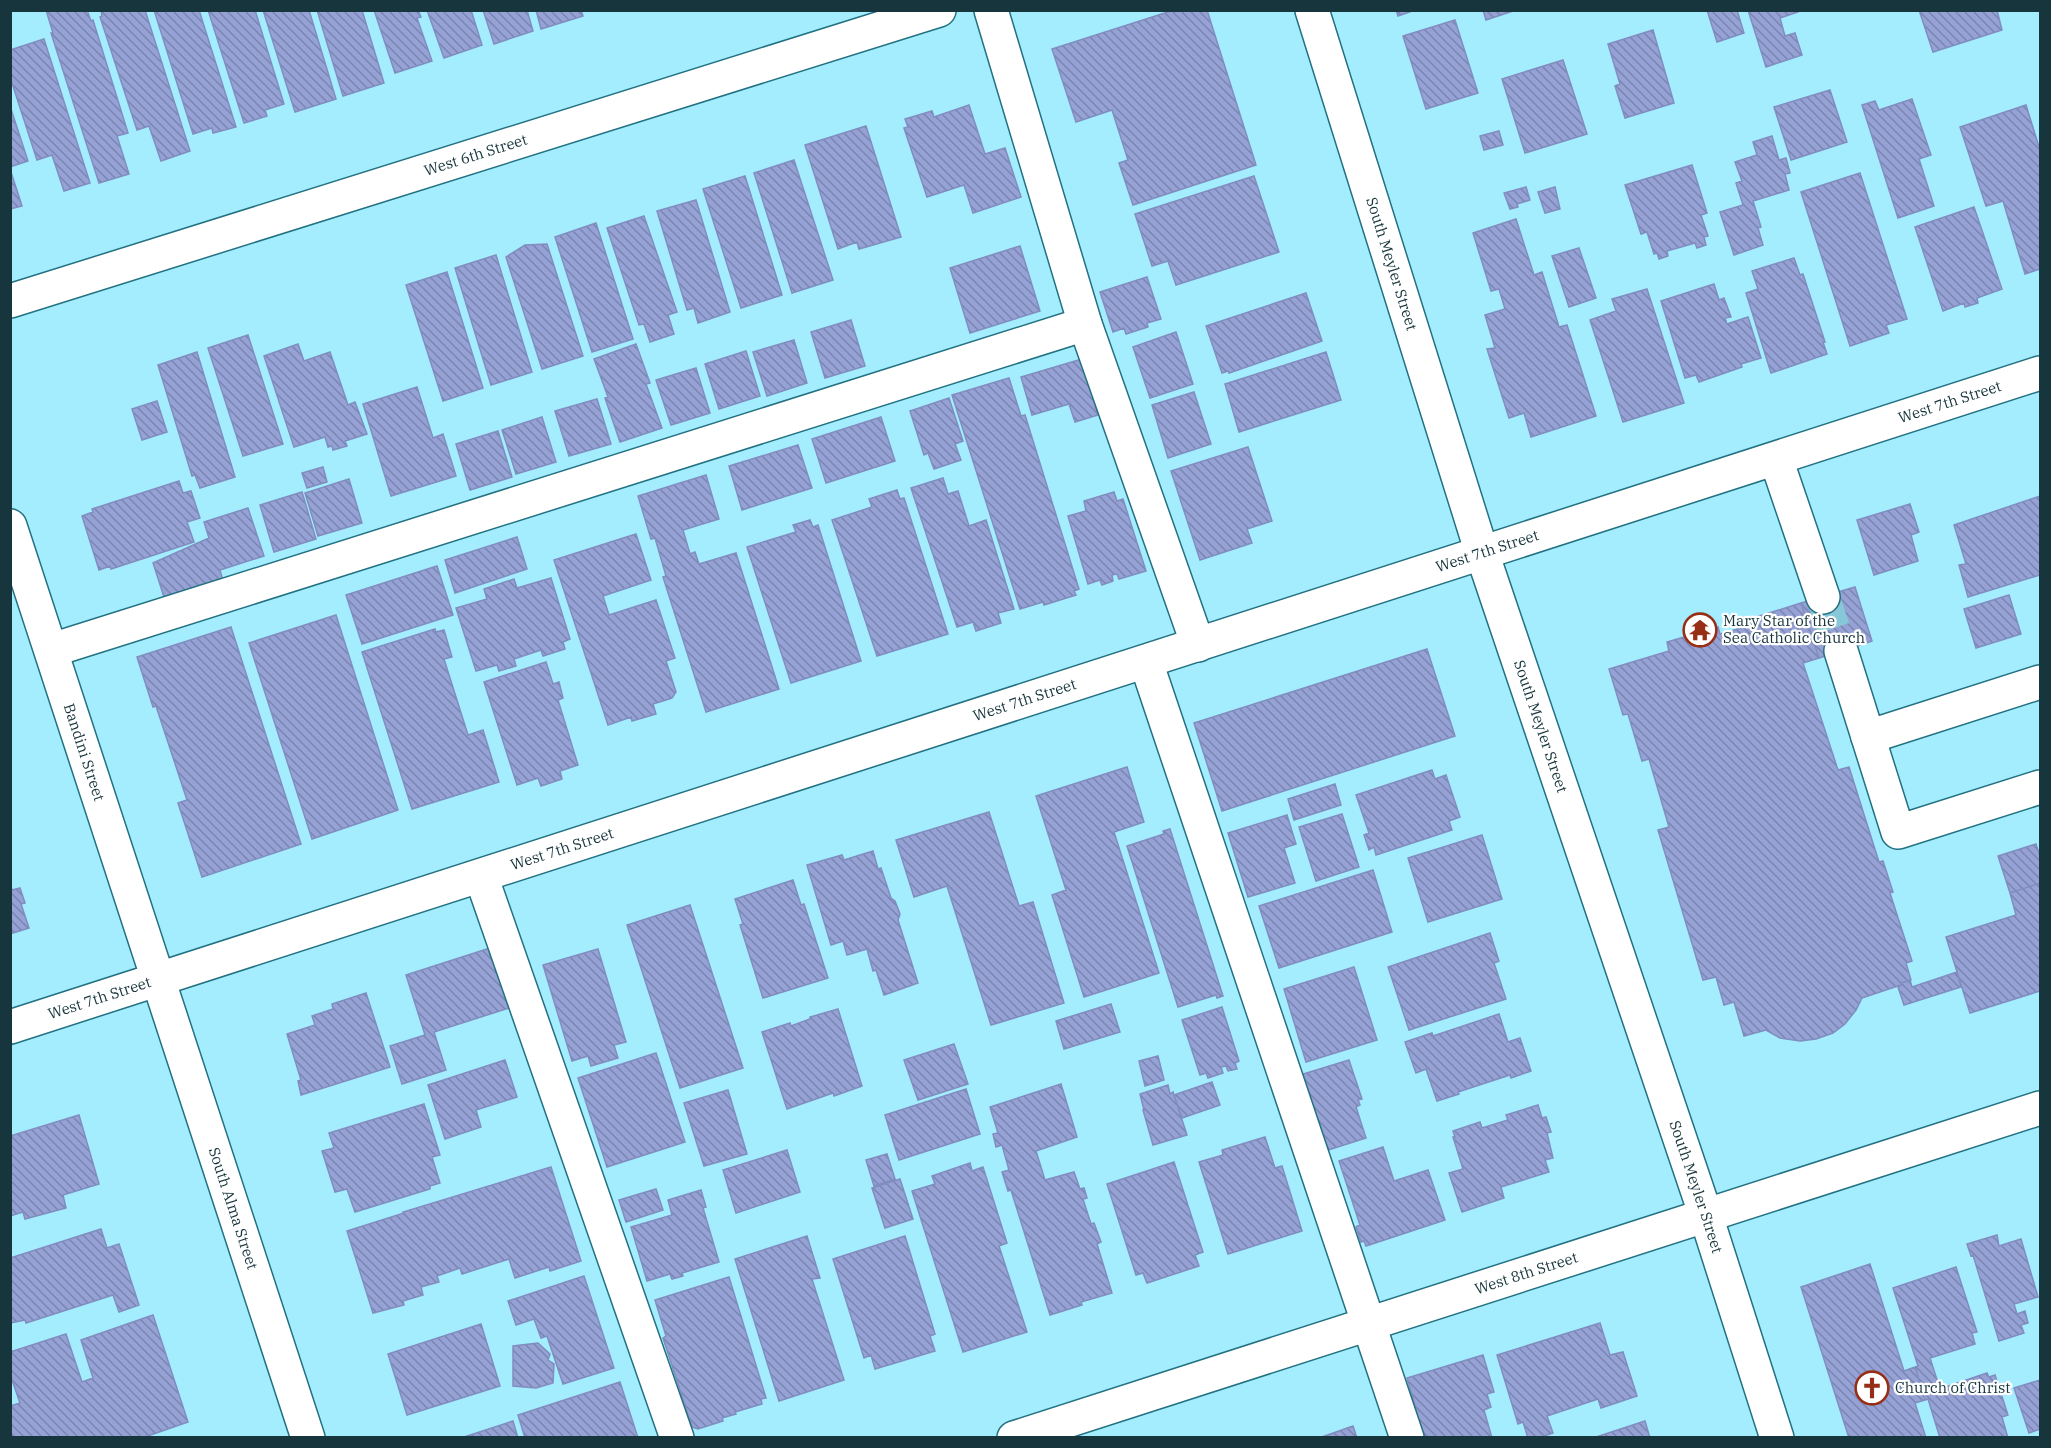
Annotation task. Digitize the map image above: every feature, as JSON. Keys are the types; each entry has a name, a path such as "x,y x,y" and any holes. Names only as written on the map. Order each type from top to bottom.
{"street":[{"name":"West 6th Street","path":"10,302 939,10"},
{"path":"991,10 1085,324 1198,645"},
{"name":"South Meyler Street","path":"1312,10 1482,553 1706,1216 1777,1437"},
{"path":"52,650 1085,324"},
{"name":"West 7th Street","path":"10,1027 2040,373"},
{"path":"1776,459 1823,597"},
{"name":"Bandini Street","path":"10,526 158,979"},
{"path":"1841,651 1898,832 2040,787"},
{"path":"1146,662 1407,1437"},
{"path":"1868,737 2040,682"},
{"path":"481,876 677,1437"},
{"name":"South Alma Street","path":"158,979 308,1437"},
{"name":"West 8th Street","path":"1014,1437 2040,1108"}],"building":[{"path":"46,10 87,10 91,21 93,20 128,133 117,136 129,174 99,183 51,33 53,33"},
{"path":"101,10 145,10 190,151 161,161 149,126 137,130 100,17 102,16"},
{"path":"154,10 199,10 236,127 213,133 212,128 193,134"},
{"path":"208,10 255,10 284,104 265,110 267,116 244,123"},
{"path":"263,10 309,10 336,99 295,112"},
{"path":"317,10 362,10 384,83 343,96"},
{"path":"374,10 418,10 421,17 417,18 432,61 395,73"},
{"path":"427,10 471,10 482,45 444,58"},
{"path":"483,10 527,10 533,31 494,44"},
{"path":"536,10 581,10 583,16 541,29"},
{"path":"1174,10 1207,10 1256,165 1133,205 1119,163 1128,160 1112,110 1076,122 1052,49"},
{"path":"1396,10 1415,10 1398,16"},
{"path":"1483,10 1516,10 1486,20"},
{"path":"1707,10 1737,10 1744,33 1717,42"},
{"path":"1748,10 1798,10 1798,12 1780,18 1785,36 1795,33 1802,55 1766,67"},
{"path":"1919,10 1997,10 2002,30 1933,52"},
{"path":"1455,20 1478,93 1426,109 1403,36"},
{"path":"1653,30 1674,103 1625,118 1615,86 1620,84 1608,44"},
{"path":"44,39 90,183 64,191 52,155 37,160 10,77 10,50"},
{"path":"1563,60 1587,134 1525,153 1502,79"},
{"path":"1830,90 1847,142 1791,160 1774,107"},
{"path":"1912,99 1931,155 1919,159 1934,206 1898,218 1862,105 1875,101 1879,110"},
{"path":"969,105 985,154 1005,148 1021,197 973,213 964,185 927,197 904,128 908,127 905,119 932,111 934,117"},
{"path":"2026,105 2040,150 2040,269 2025,274 2003,201 1986,206 1960,127"},
{"path":"10,106 28,161 10,167"},
{"path":"866,126 901,237 859,249 857,242 838,249 805,145"},
{"path":"1499,131 1503,145 1484,150 1480,136"},
{"path":"1772,136 1779,160 1786,158 1790,173 1785,174 1789,190 1753,201 1761,227 1758,228 1763,245 1734,255 1720,212 1743,205 1736,183 1742,181 1735,162 1757,155 1753,142"},
{"path":"794,160 833,280 792,293 754,173"},
{"path":"1692,165 1707,213 1701,215 1708,236 1704,237 1706,245 1697,248 1695,243 1667,251 1668,256 1659,259 1657,253 1654,254 1647,232 1641,234 1625,185"},
{"path":"10,169 22,206 10,209"},
{"path":"1860,173 1907,319 1886,325 1889,333 1850,346 1801,192"},
{"path":"745,176 782,295 741,308 703,189"},
{"path":"1254,176 1279,252 1176,285 1168,261 1152,266 1135,214"},
{"path":"1526,187 1530,200 1510,209 1504,193"},
{"path":"1555,187 1560,209 1545,213 1538,192"},
{"path":"696,200 730,312 698,323 694,308 687,310 657,211"},
{"path":"1974,207 2002,289 1977,298 1978,303 1965,307 1964,303 1943,311 1915,227"},
{"path":"644,216 677,312 668,315 674,334 650,342 644,324 639,325 607,228"},
{"path":"1516,219 1534,275 1542,272 1559,327 1567,325 1596,416 1531,437 1524,413 1509,418 1487,349 1495,348 1485,315 1505,309 1499,289 1491,291 1473,233"},
{"path":"596,223 633,339 592,352 555,237"},
{"path":"547,244 583,356 542,369 506,257 525,245"},
{"path":"1020,246 1040,311 970,333 950,268"},
{"path":"1579,248 1596,298 1569,307 1552,256"},
{"path":"496,255 532,372 491,385 455,268"},
{"path":"1794,258 1800,275 1803,274 1827,354 1771,373 1746,293 1758,289 1752,271"},
{"path":"447,272 483,388 443,401 406,285"},
{"path":"1147,277 1161,319 1147,323 1148,327 1126,334 1124,328 1113,332 1100,292"},
{"path":"1714,284 1719,300 1724,298 1731,317 1725,318 1727,324 1748,317 1761,358 1699,382 1696,375 1685,378 1661,301"},
{"path":"1647,289 1684,403 1623,422 1590,320 1616,311 1612,299"},
{"path":"1306,293 1322,341 1229,373 1228,371 1222,373 1206,326"},
{"path":"851,320 865,366 825,378 811,332"},
{"path":"1176,332 1193,384 1150,398 1133,347"},
{"path":"248,335 283,444 243,456 208,348"},
{"path":"794,340 807,383 767,396 753,352"},
{"path":"298,344 304,361 330,352 348,405 355,402 367,434 345,441 347,446 333,450 332,446 328,447 325,437 294,447 264,356"},
{"path":"636,344 650,383 646,384 662,428 620,442 605,398 608,397 594,359"},
{"path":"746,351 760,396 719,409 705,364"},
{"path":"197,352 235,477 200,488 195,475 192,476 158,365"},
{"path":"1326,352 1341,400 1239,432 1225,384"},
{"path":"1082,359 1098,415 1075,422 1069,404 1032,415 1021,377"},
{"path":"696,368 710,413 671,425 656,380"},
{"path":"1009,378 1021,416 1025,415 1079,589 1074,591 1076,595 1044,605 1043,602 1020,609 952,395"},
{"path":"417,387 433,438 443,434 456,476 391,496 363,404"},
{"path":"1194,392 1211,444 1168,458 1152,405"},
{"path":"949,398 963,441 955,444 961,460 934,469 928,453 924,455 910,411"},
{"path":"597,399 611,444 569,456 555,411"},
{"path":"157,401 167,432 142,440 132,409"},
{"path":"542,417 556,462 516,474 502,430"},
{"path":"881,417 895,461 826,483 812,439"},
{"path":"498,431 512,477 470,490 456,444"},
{"path":"798,445 812,488 742,510 729,466"},
{"path":"1248,447 1272,521 1247,529 1252,543 1200,560 1171,471"},
{"path":"323,467 327,482 307,488 302,473"},
{"path":"706,475 719,519 683,530 690,554 695,552 699,564 736,553 779,689 706,712 663,577 666,576 655,538 651,539 638,496"},
{"path":"943,478 948,494 958,491 969,526 986,520 1014,609 998,613 1001,623 976,631 973,622 957,627 911,488"},
{"path":"349,479 362,523 318,536 305,493"},
{"path":"179,481 183,493 191,491 200,518 187,522 194,542 111,569 110,566 99,570 82,516 93,512 92,509"},
{"path":"897,490 900,499 904,498 948,634 877,656 832,520 872,507 869,499"},
{"path":"302,492 316,539 274,552 260,505"},
{"path":"1114,492 1117,501 1123,499 1146,571 1119,579 1117,574 1112,575 1113,581 1102,585 1100,580 1088,584 1068,516 1086,511 1084,501"},
{"path":"2040,496 2040,575 1968,597 1959,565 1966,564 1954,525"},
{"path":"1910,504 1919,532 1911,535 1918,561 1874,575 1857,520"},
{"path":"248,508 264,556 220,570 223,581 165,600 153,563 209,538 204,522"},
{"path":"810,520 813,527 818,525 861,661 791,683 747,547 796,532 793,525"},
{"path":"636,534 651,580 603,596 609,615 656,600 675,658 666,661 676,692 672,698 653,704 656,714 632,721 631,717 608,725 554,560"},
{"path":"517,537 527,569 455,593 445,560"},
{"path":"437,566 453,615 362,644 346,595"},
{"path":"551,578 570,639 563,642 565,649 543,656 541,650 514,659 516,666 499,671 497,665 476,671 456,608 487,599 484,589 514,579 517,588"},
{"path":"1855,587 1872,641 1819,658 1801,603"},
{"path":"2009,595 2021,634 1976,648 1964,609"},
{"path":"1801,603 1819,658 1803,663 1838,770 1849,767 1879,862 1883,861 1893,892 1890,893 1912,961 1906,963 1911,980 1862,998 1845,1024 1833,1033 1816,1039 1800,1041 1780,1038 1766,1030 1744,1036 1734,1002 1724,1005 1716,977 1703,980 1658,830 1669,827 1649,759 1642,761 1628,714 1623,715 1609,669 1669,651 1667,642 1718,627 1720,634 1752,625 1750,619"},
{"path":"336,615 398,810 312,839 249,643"},
{"path":"231,627 301,844 202,877 178,803 187,800 137,657"},
{"path":"435,629 436,632 444,630 452,657 444,659 468,735 483,730 499,782 412,809 362,652"},
{"path":"1427,649 1455,736 1222,811 1194,723"},
{"path":"546,662 553,684 559,682 563,698 558,700 578,765 560,771 562,779 541,786 538,778 517,785 484,682"},
{"path":"1127,767 1144,822 1114,832 1159,973 1084,997 1052,895 1066,890 1036,796"},
{"path":"1432,770 1435,779 1446,775 1460,817 1449,821 1452,830 1376,855 1374,847 1369,850 1364,835 1369,833 1356,795"},
{"path":"1335,784 1341,805 1294,820 1288,799"},
{"path":"989,812 1019,906 1033,902 1064,1003 991,1025 947,886 914,897 896,840"},
{"path":"1342,814 1359,867 1316,881 1299,827"},
{"path":"1287,815 1296,844 1284,848 1295,883 1248,897 1228,833"},
{"path":"1170,829 1223,996 1217,998 1216,995 1178,1007 1127,846 1164,834 1163,831"},
{"path":"1482,835 1502,899 1428,922 1408,858"},
{"path":"2036,844 2040,856 2040,883 2010,893 1998,856"},
{"path":"873,851 878,869 881,868 891,898 895,901 900,914 898,920 918,983 884,995 876,970 873,971 867,949 847,955 843,941 831,945 807,865 842,855 844,860"},
{"path":"1373,870 1392,932 1279,968 1259,906"},
{"path":"793,880 801,905 804,904 828,978 763,998 740,925 743,924 735,899"},
{"path":"2040,883 2040,991 1970,1013 1946,937 2016,915 2010,893"},
{"path":"10,884 12,890 20,888 25,903 21,904 29,928 10,934"},
{"path":"690,905 743,1068 680,1088 627,925"},
{"path":"1490,933 1499,961 1494,963 1506,999 1409,1030 1388,967"},
{"path":"490,948 509,1008 434,1032 446,1070 402,1084 390,1046 425,1035 406,975"},
{"path":"598,949 626,1042 614,1045 618,1058 591,1066 588,1056 572,1061 543,965"},
{"path":"1354,967 1377,1040 1306,1062 1284,989"},
{"path":"1957,972 1961,987 1904,1005 1898,987 1901,983 1910,980 1912,987"},
{"path":"366,993 390,1067 301,1095 298,1081 301,1080 287,1034 315,1025 312,1016 333,1009 332,1004"},
{"path":"1111,1004 1120,1032 1064,1049 1056,1021"},
{"path":"1222,1007 1239,1061 1235,1063 1237,1069 1228,1071 1226,1066 1221,1067 1223,1073 1208,1078 1206,1073 1200,1075 1182,1020"},
{"path":"838,1009 862,1086 834,1096 833,1093 787,1109 762,1032 790,1023 791,1026 810,1019 810,1017"},
{"path":"1499,1014 1508,1042 1520,1038 1531,1071 1511,1078 1510,1075 1437,1101 1426,1069 1416,1073 1405,1042 1432,1033 1433,1036"},
{"path":"954,1044 968,1084 918,1100 904,1060"},
{"path":"656,1053 685,1142 607,1167 578,1078"},
{"path":"1158,1056 1164,1080 1145,1086 1139,1061"},
{"path":"505,1060 517,1097 476,1110 481,1127 445,1139 428,1085"},
{"path":"1349,1060 1362,1099 1358,1100 1360,1105 1356,1107 1366,1138 1325,1151 1300,1075"},
{"path":"1212,1082 1220,1105 1182,1118 1174,1095"},
{"path":"1061,1084 1077,1137 1036,1151 1045,1180 1074,1172 1080,1189 1084,1188 1087,1198 1083,1199 1091,1224 1094,1223 1101,1242 1097,1244 1112,1293 1081,1302 1082,1305 1050,1315 1011,1190 1008,1191 1002,1172 1009,1170 1002,1145 996,1147 993,1134 998,1133 990,1107"},
{"path":"1168,1085 1170,1094 1173,1092 1187,1135 1153,1145 1140,1094"},
{"path":"966,1089 980,1134 899,1160 885,1115"},
{"path":"728,1090 747,1154 704,1166 684,1103"},
{"path":"424,1104 440,1155 432,1157 440,1183 430,1186 430,1189 355,1212 347,1189 335,1192 322,1151 334,1148 329,1133"},
{"path":"1538,1105 1542,1118 1546,1117 1551,1132 1547,1133 1553,1158 1545,1160 1549,1172 1501,1187 1504,1198 1462,1212 1449,1173 1463,1169 1453,1131 1480,1122 1482,1128 1508,1120 1506,1115"},
{"path":"79,1115 99,1184 63,1195 66,1208 25,1219 23,1212 10,1216 10,1136"},
{"path":"1265,1137 1275,1168 1282,1166 1302,1231 1228,1254 1199,1162 1223,1155 1222,1150"},
{"path":"1383,1147 1394,1181 1428,1170 1445,1220 1366,1246 1364,1241 1361,1242 1356,1227 1360,1225 1339,1161"},
{"path":"787,1150 800,1192 736,1213 723,1170"},
{"path":"887,1154 895,1179 874,1186 866,1160"},
{"path":"1174,1162 1203,1252 1195,1255 1199,1266 1147,1283 1143,1273 1136,1275 1107,1184"},
{"path":"970,1163 972,1171 983,1167 1007,1243 999,1246 1027,1332 963,1352 912,1191 935,1184 932,1176"},
{"path":"551,1167 581,1261 550,1271 549,1267 515,1278 509,1259 462,1274 460,1268 437,1276 439,1282 421,1287 423,1295 403,1301 404,1305 373,1313 347,1231"},
{"path":"900,1179 913,1219 885,1228 872,1188"},
{"path":"656,1189 663,1210 626,1222 619,1200"},
{"path":"701,1190 706,1207 703,1208 719,1262 682,1273 683,1276 672,1279 670,1274 647,1281 631,1227 672,1215 668,1200"},
{"path":"101,1229 107,1248 119,1244 139,1305 119,1312 113,1295 26,1323 25,1320 10,1323 10,1258"},
{"path":"1997,1235 1999,1246 2021,1239 2038,1297 2014,1304 2017,1314 2025,1311 2028,1323 2021,1325 2024,1333 1999,1341 1973,1255 1971,1256 1967,1244"},
{"path":"807,1236 820,1278 812,1279 844,1380 779,1401 735,1259"},
{"path":"905,1236 935,1334 930,1336 935,1351 875,1369 871,1355 864,1358 833,1259"},
{"path":"1870,1264 1904,1371 1915,1367 1925,1400 1915,1403 1926,1438 1849,1438 1801,1287"},
{"path":"1956,1267 1977,1332 1972,1333 1975,1344 1930,1358 1940,1389 1987,1373 1989,1377 1995,1375 2008,1415 2002,1417 2008,1438 1940,1438 1928,1399 1925,1400 1915,1367 1918,1366 1893,1288"},
{"path":"584,1276 614,1368 563,1384 547,1336 541,1338 534,1319 516,1325 508,1301"},
{"path":"729,1277 766,1398 761,1399 762,1404 735,1412 736,1414 722,1418 723,1421 698,1429 692,1427 663,1338 666,1336 655,1300"},
{"path":"153,1315 188,1422 142,1438 10,1438 10,1406 20,1403 10,1374 10,1352 66,1334 82,1382 93,1378 81,1340"},
{"path":"1600,1323 1610,1355 1623,1352 1637,1396 1601,1408 1598,1399 1547,1416 1553,1433 1538,1438 1528,1438 1523,1422 1518,1424 1497,1355"},
{"path":"481,1324 500,1386 407,1415 388,1354"},
{"path":"538,1343 550,1354 548,1360 554,1364 553,1383 536,1388 513,1386 513,1346"},
{"path":"1483,1355 1494,1392 1487,1394 1491,1407 1484,1410 1492,1438 1424,1438 1407,1378"},
{"path":"2040,1380 2040,1429 2029,1433 2014,1388"},
{"path":"620,1382 638,1438 525,1438 518,1415"},
{"path":"513,1421 518,1438 461,1438"},
{"path":"1645,1421 1650,1438 1593,1438"},
{"path":"1353,1426 1357,1438 1319,1438"}],"tunnel":[{"path":"1823,597 1841,651"}],"place":[{"name":"Mary Star of the Sea Catholic Church","path":"1700,630"},
{"name":"Church of Christ","path":"1872,1388"}]}
